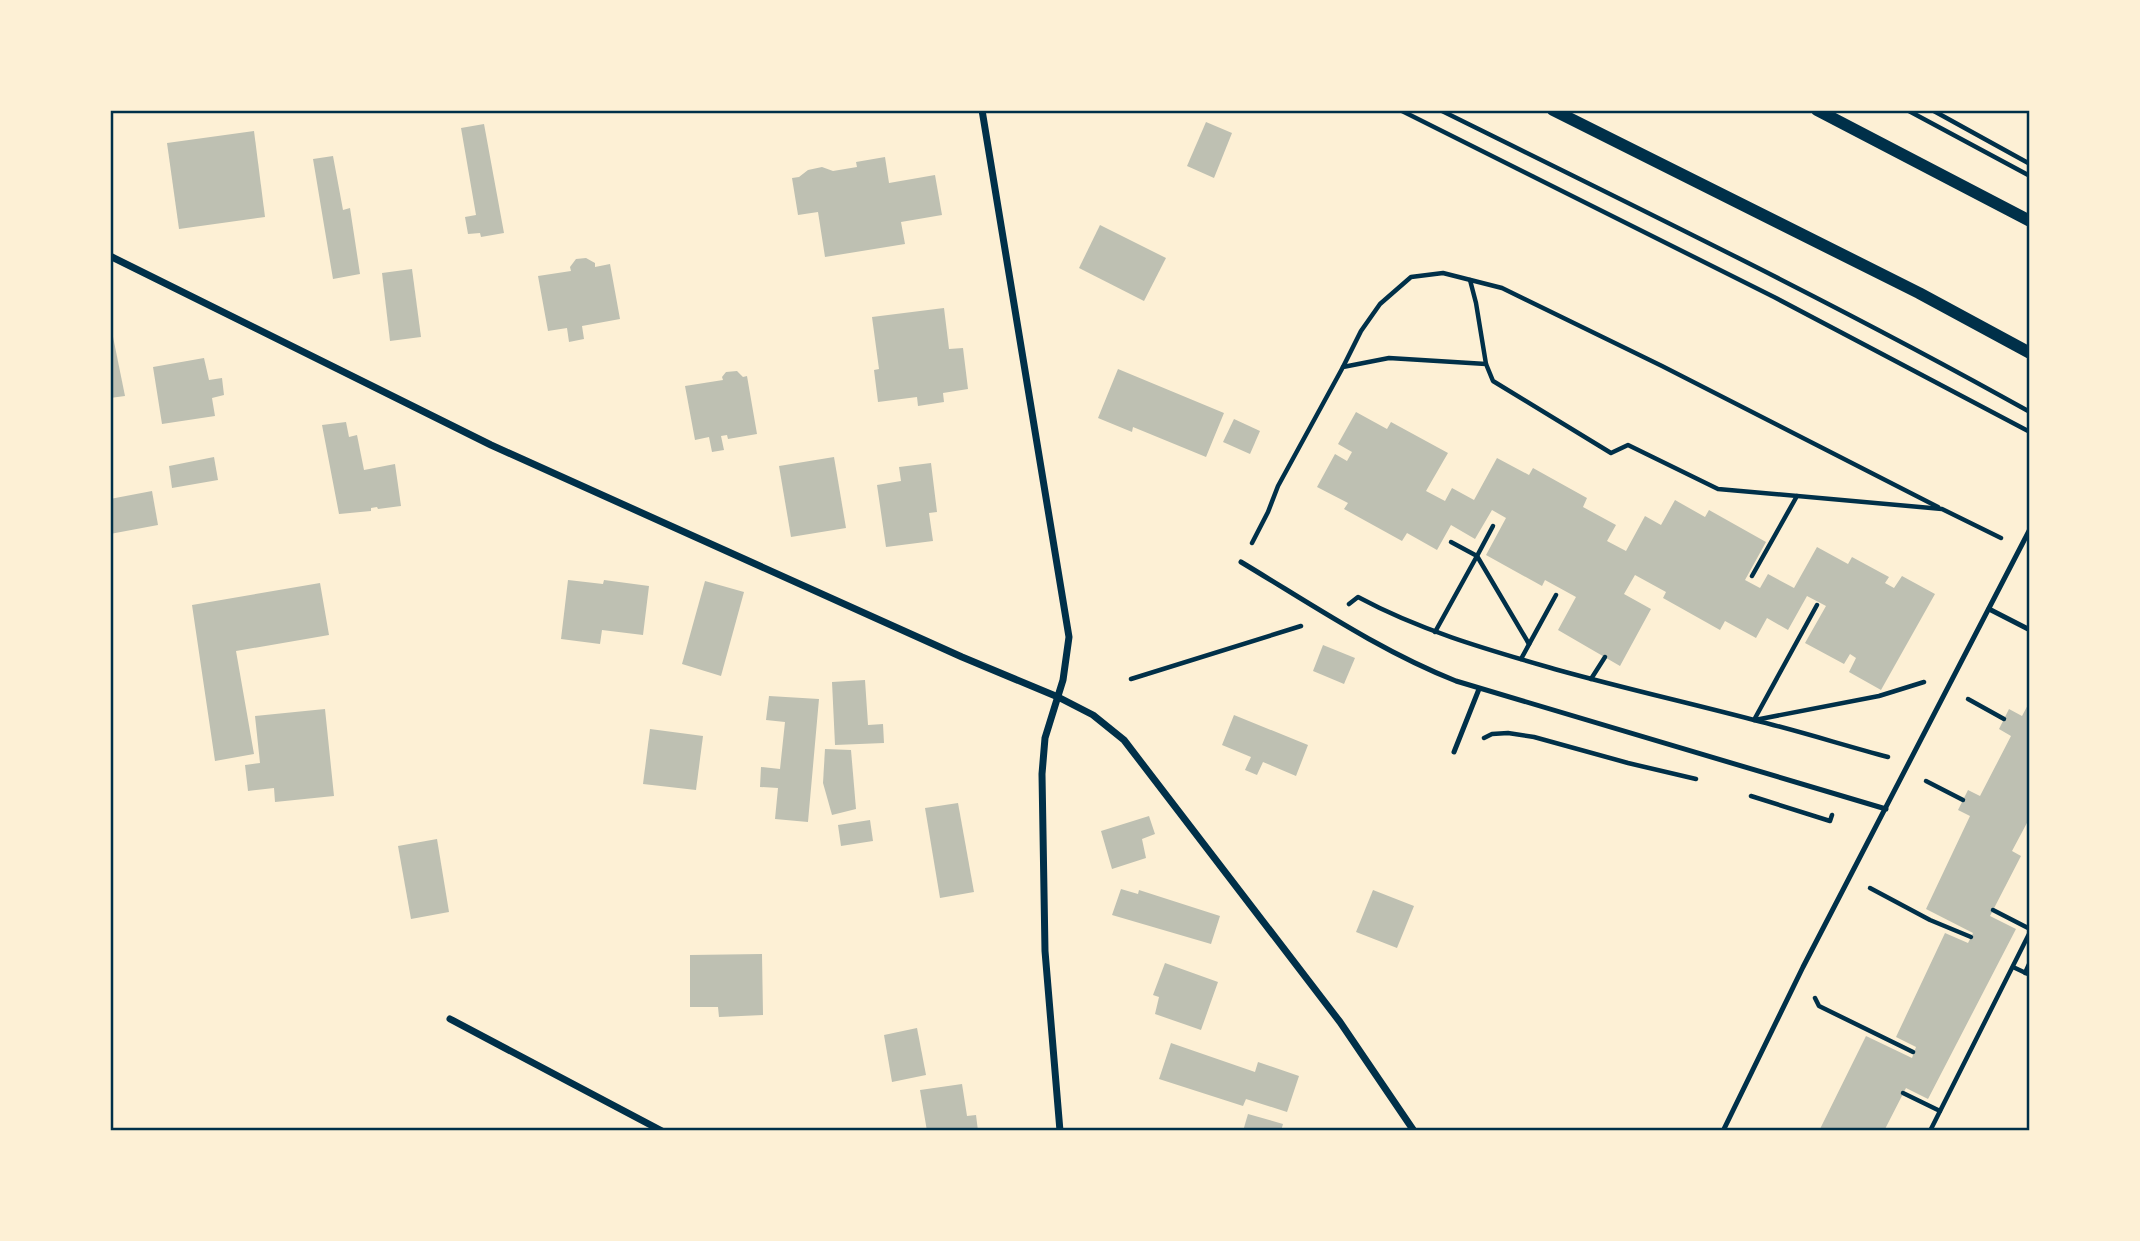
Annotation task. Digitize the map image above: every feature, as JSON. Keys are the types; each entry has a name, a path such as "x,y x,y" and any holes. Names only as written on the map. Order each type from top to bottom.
{"street":[{"path":"982,110 1069,637 1063,680 1045,738 1042,774 1045,951 1059,1131"},
{"path":"1553,110 1919,293 2030,353"},
{"path":"1818,110 2030,221"},
{"path":"110,256 491,445 962,657 1058,697 1093,715 1124,740 1340,1022 1414,1131"},
{"path":"450,1019 662,1131"}],"lane":[{"path":"1723,1131 1803,967 2030,529"},
{"path":"1241,562 1332,617 1430,671 1479,689 1886,809"},
{"path":"1989,609 2030,630"},
{"path":"1454,752 1479,689"}],"path":[{"path":"1400,110 1774,297 2030,432"},
{"path":"1440,110 1811,295 2030,412"},
{"path":"1907,110 2030,176"},
{"path":"1932,110 2030,164"},
{"path":"1241,562 1268,512 1288,466 1361,331 1380,304 1410,278 1443,273 1502,288 1675,372 2020,548"},
{"path":"1469,280 1476,303 1486,364 1493,381 1611,453 1628,445 1718,489 1942,509"},
{"path":"1343,367 1389,358 1486,364"},
{"path":"1752,576 1797,496"},
{"path":"1435,632 1493,526"},
{"path":"1451,542 1477,556 1529,644"},
{"path":"1521,659 1556,595"},
{"path":"1131,679 1332,617 1358,597 1435,632 1521,659 1909,763"},
{"path":"1754,720 1817,605"},
{"path":"1591,679 1605,656"},
{"path":"1754,720 1879,696 1956,672"},
{"path":"1973,688 1967,699 2004,719"},
{"path":"1454,752 1466,756 1480,740 1492,734 1508,733 1534,737 1707,782"},
{"path":"1919,793 1926,780 1963,800"},
{"path":"1744,794 1830,821 1837,794"},
{"path":"1876,876 1870,888 1930,920 1971,937"},
{"path":"1930,1131 2030,930 1993,910"},
{"path":"2013,967 2027,974 2030,962"},
{"path":"1815,995 1819,1006 1913,1052"},
{"path":"1903,1093 1940,1111"}],"building":[{"path":"1206,122 1232,133 1214,178 1187,166"},
{"path":"484,124 504,233 481,237 480,233 468,234 465,217 476,215 461,128"},
{"path":"254,131 265,217 179,229 167,143"},
{"path":"333,156 343,210 350,208 360,274 333,279 313,159"},
{"path":"885,157 889,183 935,175 942,215 901,222 905,244 825,257 818,212 798,215 792,178 799,177 808,170 822,167 833,171 857,167 856,162"},
{"path":"1100,225 1166,258 1144,301 1079,268"},
{"path":"586,258 595,263 595,267 610,264 620,319 582,326 584,339 569,342 567,328 548,331 538,276 571,271 570,267 576,259"},
{"path":"412,269 421,337 390,341 382,273"},
{"path":"944,308 949,349 963,348 968,389 943,393 944,402 918,406 917,397 878,402 874,370 879,369 872,317"},
{"path":"110,322 125,396 110,398"},
{"path":"204,358 209,380 222,378 224,395 212,398 215,416 162,424 153,367"},
{"path":"1118,369 1224,413 1206,457 1133,427 1132,432 1098,418"},
{"path":"737,371 743,377 747,376 757,434 728,439 727,435 721,436 724,450 712,452 709,437 695,440 685,386 723,380 726,372"},
{"path":"1356,412 1387,429 1391,422 1448,453 1426,491 1445,501 1452,488 1474,500 1497,458 1529,475 1533,468 1587,498 1583,507 1616,525 1607,541 1626,551 1645,516 1661,525 1675,500 1705,517 1709,510 1766,542 1745,580 1760,588 1768,574 1794,588 1817,547 1848,564 1852,557 1889,577 1885,583 1894,588 1902,576 1935,594 1881,690 1849,672 1856,658 1850,654 1844,664 1805,643 1826,606 1807,596 1788,630 1767,618 1756,638 1725,621 1720,630 1663,598 1666,592 1635,575 1624,594 1651,609 1620,666 1558,630 1576,597 1545,580 1542,586 1486,555 1506,518 1492,510 1475,539 1451,525 1437,550 1407,533 1402,541 1344,509 1348,503 1317,487 1335,454 1347,461 1352,452 1338,444"},
{"path":"1234,419 1260,431 1250,454 1223,442"},
{"path":"346,422 349,437 357,435 364,470 395,464 401,506 339,514 322,425"},
{"path":"214,457 218,480 172,488 169,466"},
{"path":"834,457 846,528 791,537 779,466"},
{"path":"931,463 937,512 929,513 933,541 886,547 877,485 901,481 899,467"},
{"path":"152,491 158,525 110,534 110,499"},
{"path":"568,580 603,584 604,580 649,586 643,635 602,630 600,644 561,639"},
{"path":"705,581 744,592 721,676 682,664"},
{"path":"320,583 329,635 236,651 254,754 215,761 192,605"},
{"path":"1323,645 1355,658 1344,684 1313,671"},
{"path":"865,680 868,725 883,724 884,743 835,745 832,682"},
{"path":"769,696 819,699 808,822 775,819 778,788 760,787 761,767 780,769 785,722 766,720"},
{"path":"2030,701 2030,822 2028,821 2012,851 2021,856 1990,916 2016,929 1928,1099 1906,1088 1884,1131 1819,1131 1866,1036 1912,1058 1916,1047 1896,1037 1945,933 1968,943 1973,933 1926,909 1970,816 1958,810 1968,790 1980,796 2011,736 1999,729 2009,709 2022,716"},
{"path":"325,709 334,796 275,802 274,788 248,791 245,765 260,763 255,716"},
{"path":"1234,715 1308,745 1296,776 1263,762 1257,775 1245,770 1251,757 1222,745"},
{"path":"650,729 703,736 696,790 643,784"},
{"path":"825,749 851,750 856,809 832,815 823,783"},
{"path":"958,803 974,892 940,898 925,808"},
{"path":"1149,816 1155,834 1142,839 1146,858 1112,869 1101,831"},
{"path":"870,820 873,841 841,846 838,825"},
{"path":"437,839 449,912 411,919 398,846"},
{"path":"1121,889 1138,894 1139,890 1220,916 1211,944 1112,915"},
{"path":"1373,890 1414,906 1397,948 1356,932"},
{"path":"762,954 763,1015 719,1017 718,1007 690,1007 690,955"},
{"path":"1165,963 1218,982 1201,1030 1155,1014 1159,997 1153,995"},
{"path":"917,1028 926,1075 892,1082 884,1035"},
{"path":"1171,1043 1255,1072 1258,1062 1299,1076 1287,1112 1246,1099 1243,1106 1159,1079"},
{"path":"962,1084 967,1116 976,1115 978,1131 927,1131 920,1090"},
{"path":"1248,1114 1283,1124 1281,1131 1243,1131"}]}
